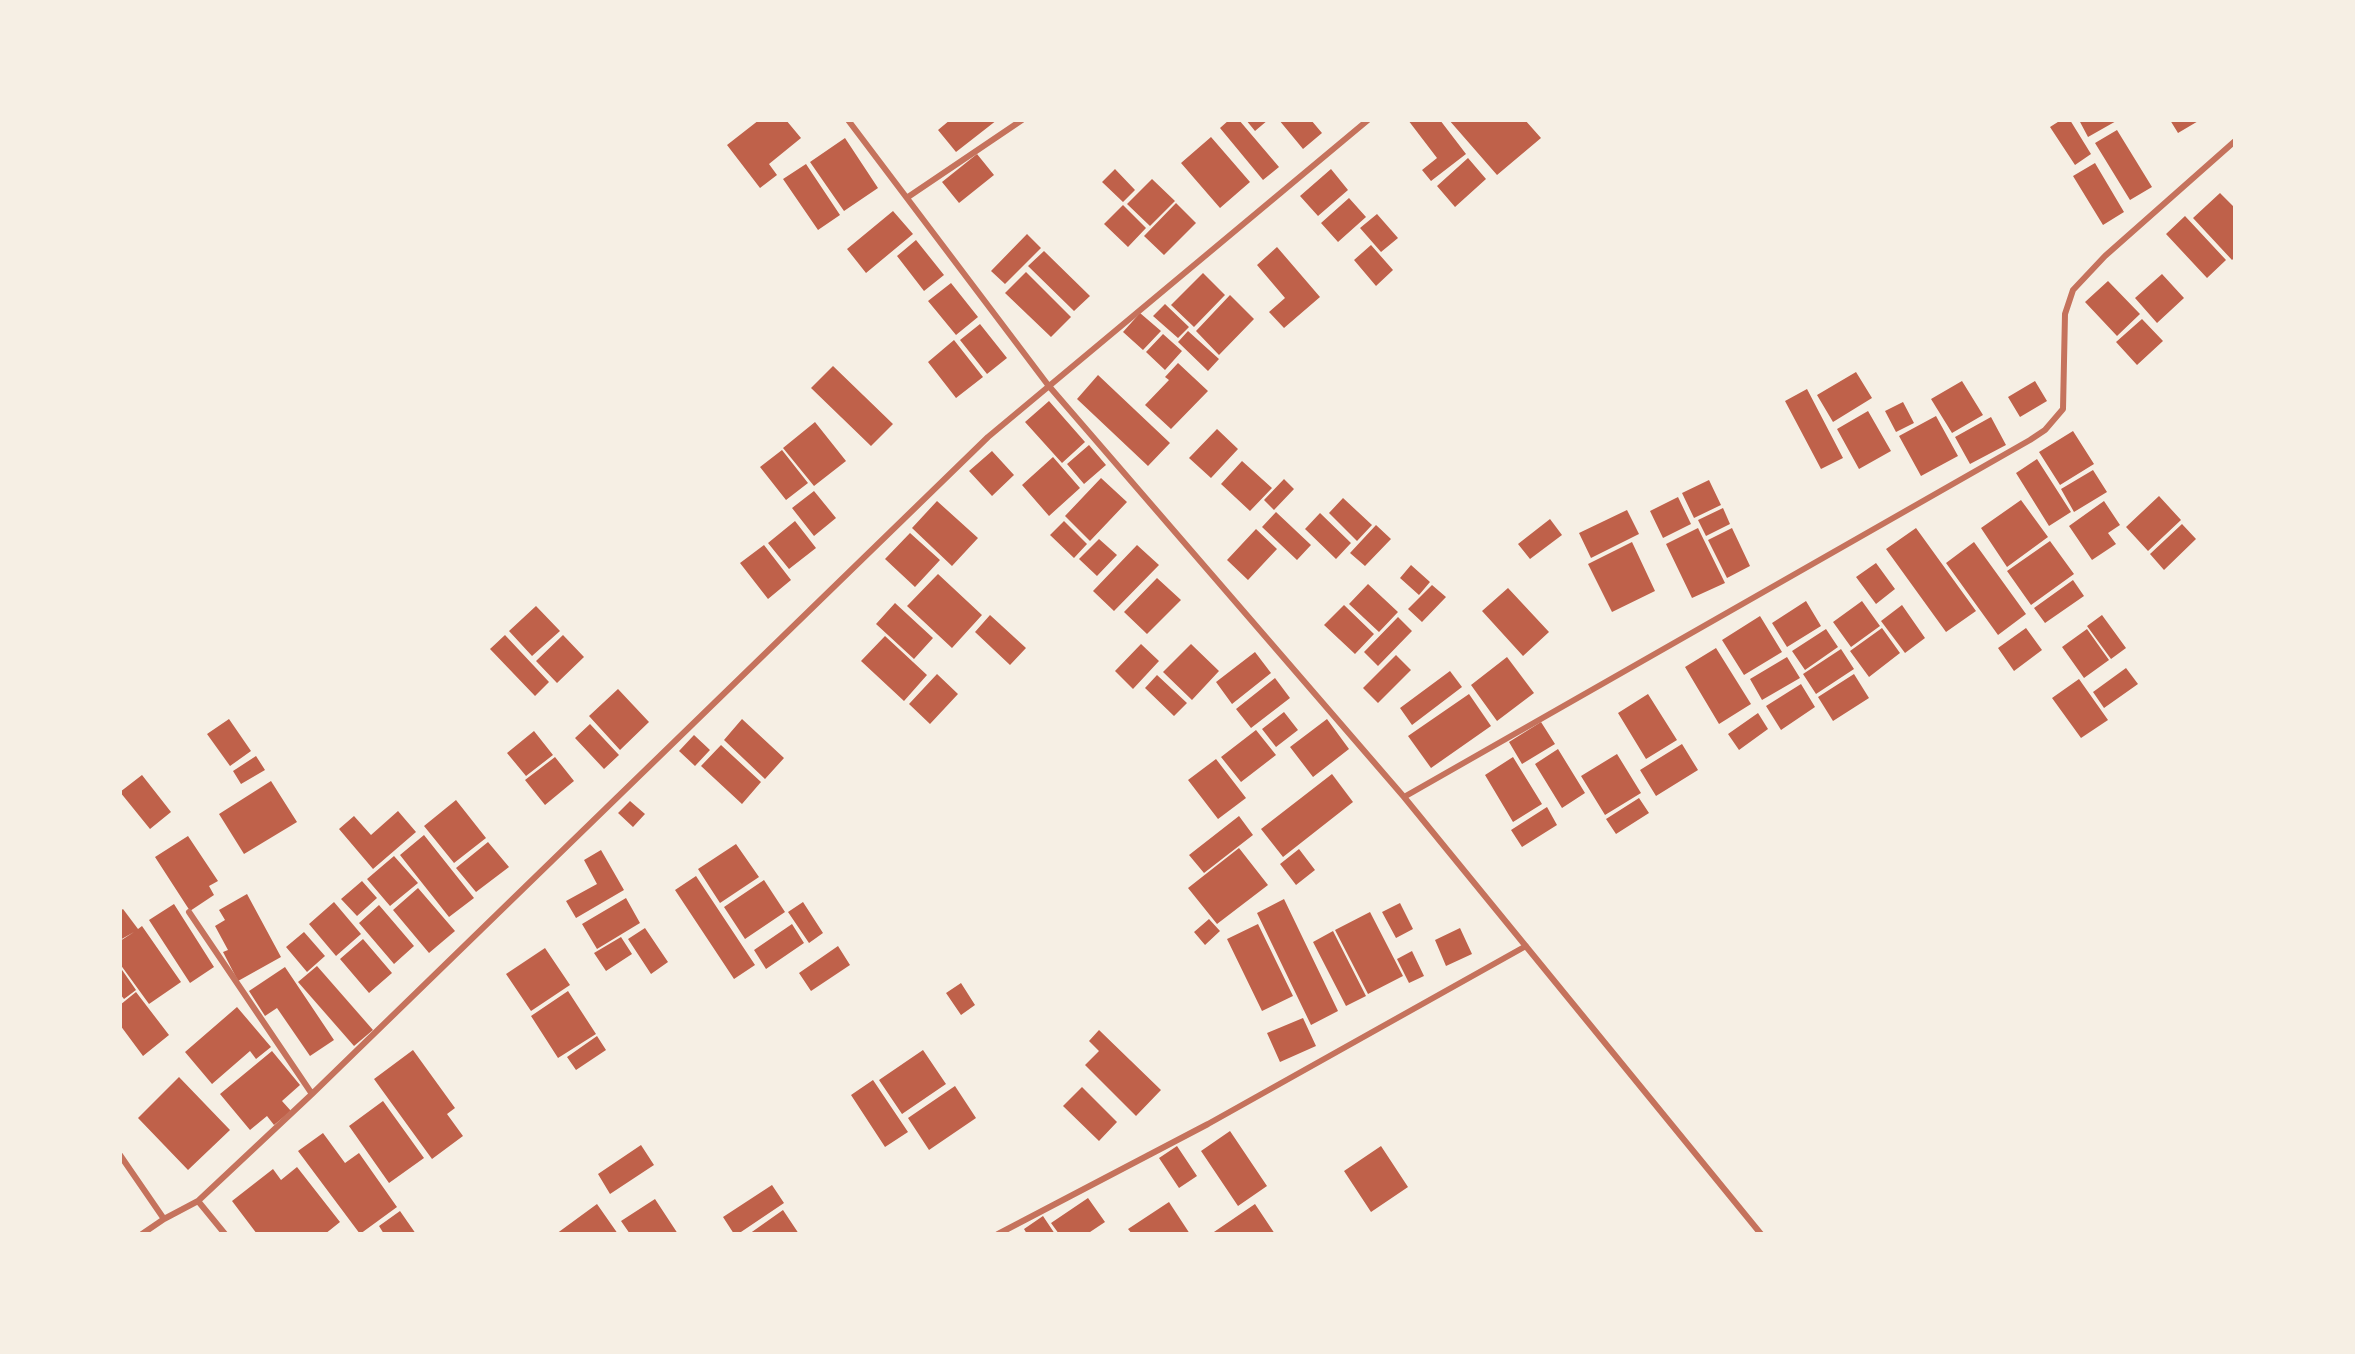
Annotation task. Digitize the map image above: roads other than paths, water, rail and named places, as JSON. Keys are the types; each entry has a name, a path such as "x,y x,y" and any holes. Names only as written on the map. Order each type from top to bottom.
{"street":[{"path":"848,120 1048,385 1404,798 1761,1234"},
{"path":"908,197 1022,120"},
{"path":"142,1234 198,1201 312,1094 988,437 1368,120"},
{"path":"1404,798 2045,430 2064,408 2065,314 2073,290 2105,256 2235,141"},
{"path":"189,912 312,1094"},
{"path":"998,1234 1208,1125 1526,946"},
{"path":"120,1155 164,1219"},
{"path":"198,1201 225,1234"}]}
